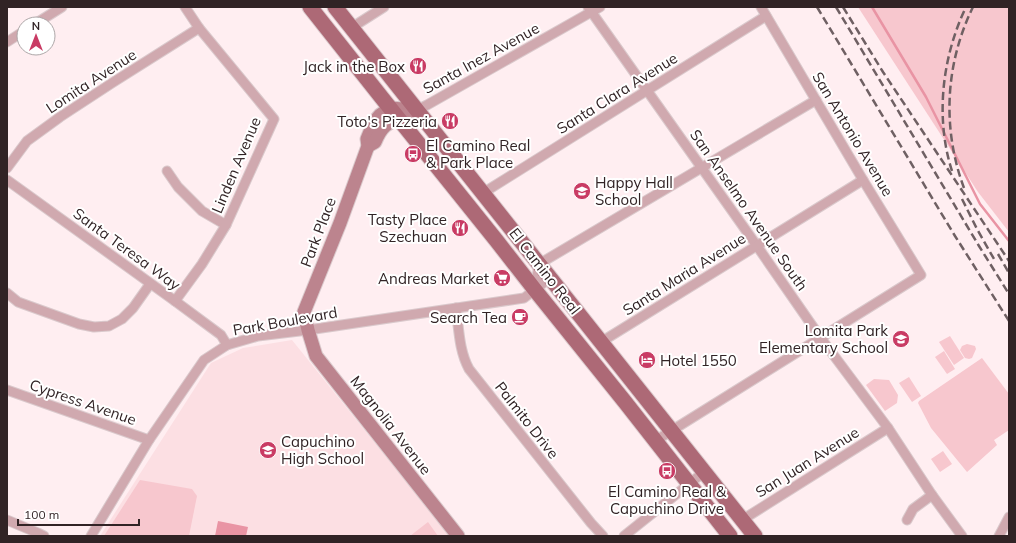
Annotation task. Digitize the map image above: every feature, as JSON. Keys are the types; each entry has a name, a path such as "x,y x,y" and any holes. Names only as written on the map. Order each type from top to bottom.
{"main road":[{"name":"El Camino Real","path":"310,7 730,536"},
{"name":"El Camino Real","path":"335,7 755,536"},
{"path":"394,113 417,110"},
{"name":"Park Place","path":"308,330 304,312 340,223 368,146 367,139 374,122 380,115 394,113"},
{"name":"Magnolia Avenue","path":"308,330 316,356 458,536"}],"street":[{"path":"48,16 62,7"},
{"name":"Linden Avenue","path":"175,301 202,264 226,225 274,119 184,7"},
{"path":"351,28 384,7"},
{"name":"Santa Inez Avenue","path":"417,110 590,9 600,7"},
{"name":"San Antonio Avenue","path":"760,7 921,275 820,337"},
{"name":"San Anselmo Avenue South","path":"590,9 820,337 888,428 932,495 962,536"},
{"name":"Santa Clara Avenue","path":"483,193 766,16"},
{"name":"Lomita Avenue","path":"7,168 27,141 60,117 200,28"},
{"path":"7,42 16,36"},
{"path":"535,290 539,264 816,100"},
{"path":"167,171 178,187 202,211 226,225"},
{"name":"Santa Teresa Way","path":"7,180 221,335 227,345"},
{"name":"Santa Maria Avenue","path":"601,342 863,180"},
{"name":"Park Boulevard","path":"91,536 149,440 204,360 227,345 258,336 524,298 550,278"},
{"path":"7,293 18,302 79,324 94,327 109,326 122,319 133,308 150,284"},
{"name":"Palmito Drive","path":"456,308 462,352 464,361 469,369 586,517 603,536"},
{"path":"655,441 820,337"},
{"name":"Cypress Avenue","path":"7,390 149,440"},
{"name":"San Juan Avenue","path":"742,520 888,428"},
{"path":"624,536 704,472"},
{"path":"907,520 913,509 932,495"},
{"path":"999,536 1009,517"},
{"path":"7,520 38,532 44,536"}],"shaded area":[{"path":"858,7 1009,7 1009,232 978,192"},
{"path":"950,336 964,358 954,365 939,342"},
{"name":"Capuchino High School","path":"292,340 450,536 100,536 211,363 243,348"},
{"path":"967,344 975,346 976,349 972,358 969,359 965,358 960,350 962,346"},
{"path":"944,351 955,369 947,374 935,357"},
{"path":"982,358 1009,394 1009,430 994,440 997,445 967,472 931,428 918,403"},
{"path":"909,377 921,396 912,402 899,383"},
{"path":"874,379 889,380 898,395 897,403 885,411 866,385"},
{"path":"943,451 952,464 940,472 931,459"},
{"path":"140,480 192,489 197,496 189,536 104,536"},
{"path":"218,521 248,527 246,536 215,536"},
{"path":"428,522 438,536 410,536"}],"waterway":[{"path":"872,7 926,97 980,204 1009,241"}],"railway":[{"path":"817,7 955,236 1009,321"},
{"path":"836,7 1009,294"},
{"path":"843,7 883,72 1009,261"},
{"path":"952,171 944,130 944,88 951,46 966,7"},
{"path":"964,188 952,143 950,97 952,74 957,51 973,7"},
{"path":"962,199 994,259"},
{"path":"998,254 1009,273"}],"place":[{"name":"Jack in the Box","path":"418,66"},
{"name":"Toto's Pizzeria","path":"450,121"},
{"name":"El Camino Real & Park Place","path":"413,154"},
{"name":"Happy Hall School","path":"582,191"},
{"name":"Tasty Place Szechuan","path":"460,228"},
{"name":"Andreas Market","path":"502,278"},
{"name":"Search Tea","path":"520,317"},
{"name":"Lomita Park Elementary School","path":"901,339"},
{"name":"Hotel 1550","path":"647,360"},
{"name":"Capuchino High School","path":"268,450"},
{"name":"El Camino Real & Capuchino Drive","path":"667,471"}]}
